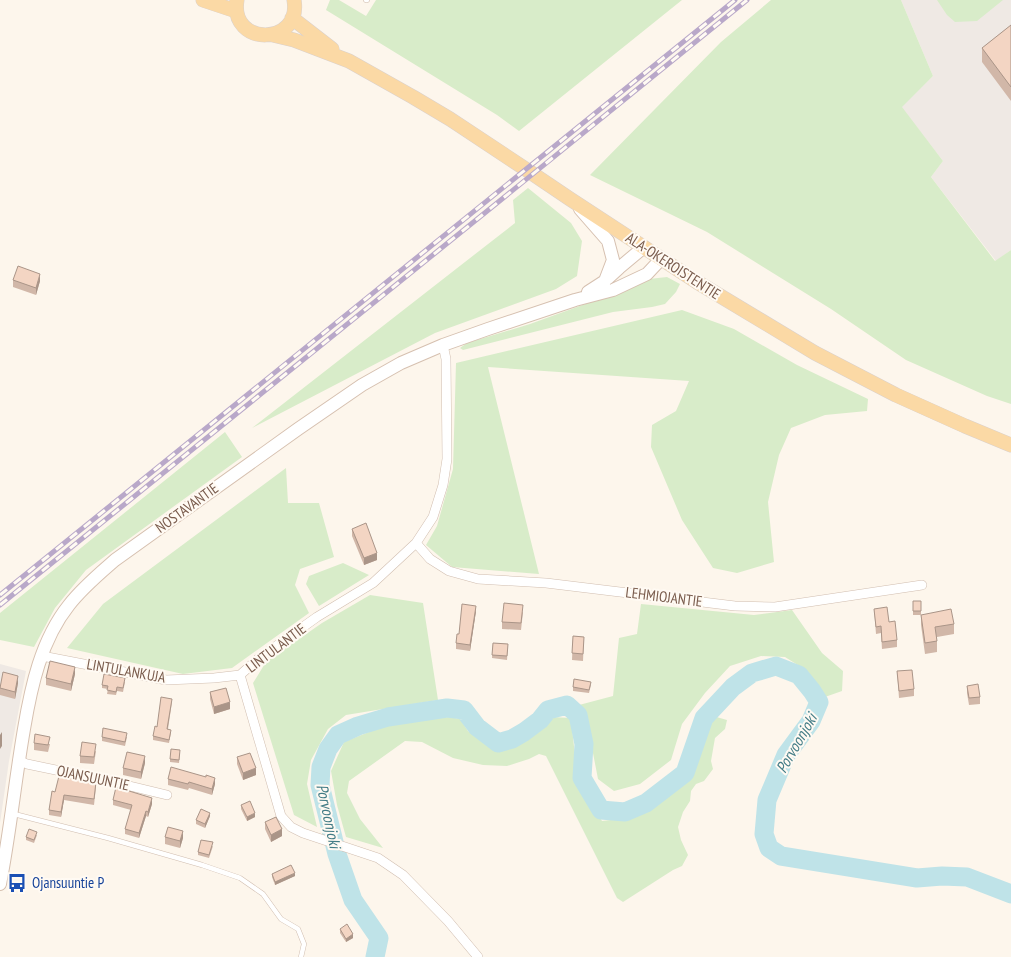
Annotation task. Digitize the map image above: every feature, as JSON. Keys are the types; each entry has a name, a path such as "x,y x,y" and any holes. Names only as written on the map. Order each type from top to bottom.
{"main road":[{"path":"203,0 236,6"},
{"path":"273,35 289,24 295,8 295,1"},
{"name":"ALA-OKEROISTENTIE","path":"236,6 239,20 245,28 253,33 294,40 349,62"},
{"name":"ALA-OKEROISTENTIE","path":"292,18 349,62 450,119 661,259 815,354 896,395 1011,445"}],"street":[{"path":"570,199 608,241 613,260 605,281"},
{"name":"NOSTAVANTIE","path":"575,300 605,281 644,248"},
{"name":"NOSTAVANTIE","path":"0,884 30,693 42,656 53,631 68,606 90,581 115,560 256,458 362,385 401,363 488,328 613,290 647,274 661,259"},
{"name":"LINTULANTIE","path":"443,345 446,359 447,459 443,485 432,517 416,543 373,583 317,617 258,659 240,675 281,816 291,827 303,833 378,858 402,875 448,922 478,957"},
{"name":"LEHMIOJANTIE","path":"416,543 430,559 449,570 478,579 546,583 735,606 775,607 922,585"},
{"name":"LINTULANKUJA","path":"42,656 166,680 240,675"},
{"name":"OJANSUUNTIE","path":"18,760 26,764 167,795"}],"lane":[{"path":"11,813 183,860 240,878 263,894 281,919 298,929 304,944 302,957"}],"shaded area":[{"path":"901,0 1011,0 1011,250 996,261 931,177 943,161 901,107 933,76"},
{"path":"0,664 26,671 9,761 0,823"}],"green space":[{"path":"330,0 339,0 366,16 376,0 682,0 519,131 497,115 326,10"},
{"path":"771,0 901,0 933,76 902,107 943,161 931,177 995,261 1011,250 1011,404 987,396 906,360 831,309 707,232 590,175 721,42"},
{"path":"937,0 1003,0 977,21 955,22 947,15"},
{"path":"528,188 571,223 582,241 577,276 556,289 435,333 252,428 515,223 513,200"},
{"path":"667,277 680,284 676,292 665,304 613,312 463,350 460,348 467,343 530,324 649,279"},
{"path":"682,310 734,329 797,365 868,399 867,411 825,415 791,428 779,455 768,502 774,562 737,573 713,568 682,520 651,447 652,425 676,411 689,381 488,367 539,574 452,567 426,545 437,526 453,469 456,363"},
{"path":"225,432 242,457 86,570 55,608 34,647 0,640 0,613"},
{"path":"286,468 288,503 319,503 334,557 300,569 295,585 309,613 232,668 183,674 67,648 103,604"},
{"path":"343,563 369,575 319,606 306,584 309,576"},
{"path":"370,595 423,603 438,700 346,715 328,729 311,760 307,784 317,827 294,815 253,683 266,662 322,623"},
{"path":"641,604 754,615 792,610 822,653 843,671 842,691 825,697 804,669 785,657 761,656 730,666 705,693 682,724 671,760 640,784 614,791 598,779 587,722 579,705 613,696 619,638 637,634"},
{"path":"713,716 727,720 725,729 715,738 711,761 713,769 704,781 696,784 691,791 690,801 683,812 678,827 681,840 688,855 682,866 623,902 617,898 546,756 539,754 507,766 483,765 453,758 422,742 405,741 349,781 347,793 360,819 383,848 346,837 337,805 331,771 344,742 389,724 449,717 460,719 468,731 496,749 517,746 551,717 571,718 577,775 602,821 619,819 654,806 687,778"}],"building":[{"path":"1011,25 1011,87 982,48"},
{"path":"18,266 40,274 36,288 13,280"},
{"path":"366,523 377,553 364,558 352,529"},
{"path":"913,601 921,601 921,611 913,611"},
{"path":"504,603 523,605 521,623 502,622"},
{"path":"462,604 476,606 470,645 456,643 457,634 459,634"},
{"path":"887,607 889,622 895,621 897,640 882,642 881,626 876,627 874,609"},
{"path":"951,609 954,624 935,627 937,641 925,643 921,615"},
{"path":"573,636 584,637 583,654 572,653"},
{"path":"493,643 508,644 507,656 492,655"},
{"path":"50,661 75,667 71,684 46,678"},
{"path":"912,670 914,689 899,691 897,671"},
{"path":"3,672 18,676 15,692 0,688"},
{"path":"104,674 125,678 123,688 117,687 116,692 107,690 108,686 102,685"},
{"path":"574,679 591,682 589,690 573,687"},
{"path":"978,684 980,697 969,698 967,686"},
{"path":"226,688 230,702 214,707 210,692"},
{"path":"161,697 172,699 167,729 171,730 169,740 153,736 155,726 157,727"},
{"path":"103,728 127,733 125,742 102,737"},
{"path":"35,734 50,737 48,745 34,743"},
{"path":"82,742 96,744 94,757 80,756"},
{"path":"171,749 180,750 179,760 170,759"},
{"path":"127,752 145,756 141,772 123,768"},
{"path":"250,753 256,768 243,773 237,757"},
{"path":"171,767 215,778 212,789 189,782 188,784 168,779"},
{"path":"59,776 96,782 94,799 64,795 61,812 49,810 52,791 55,792"},
{"path":"116,787 152,798 139,833 125,829 132,805 113,800"},
{"path":"250,801 255,813 247,817 241,805"},
{"path":"201,809 210,813 205,824 196,820"},
{"path":"276,817 282,829 271,835 265,822"},
{"path":"168,827 183,831 180,841 165,837"},
{"path":"29,829 37,832 34,840 26,837"},
{"path":"201,840 213,842 209,855 198,852"},
{"path":"291,865 295,873 275,882 272,874"},
{"path":"347,924 353,934 346,939 340,929"}],"waterway":[{"name":"Porvoonjoki","path":"375,957 379,938 353,900 337,854 320,785 321,767 328,749 338,735 358,726 388,717 447,708 464,710 477,727 498,743 512,739 524,732 540,720 548,710 567,705 578,715 584,744 582,778 601,810 625,812 646,803 685,773 704,718 733,687 752,673 776,666 799,675 819,702 811,721 786,755 767,800 764,834 769,848 781,856 917,878 967,877 1011,894"}],"railway":[{"path":"0,595 735,0"},
{"path":"0,605 747,0"}],"place":[{"name":"Ojansuuntie P","path":"17,883"}]}
